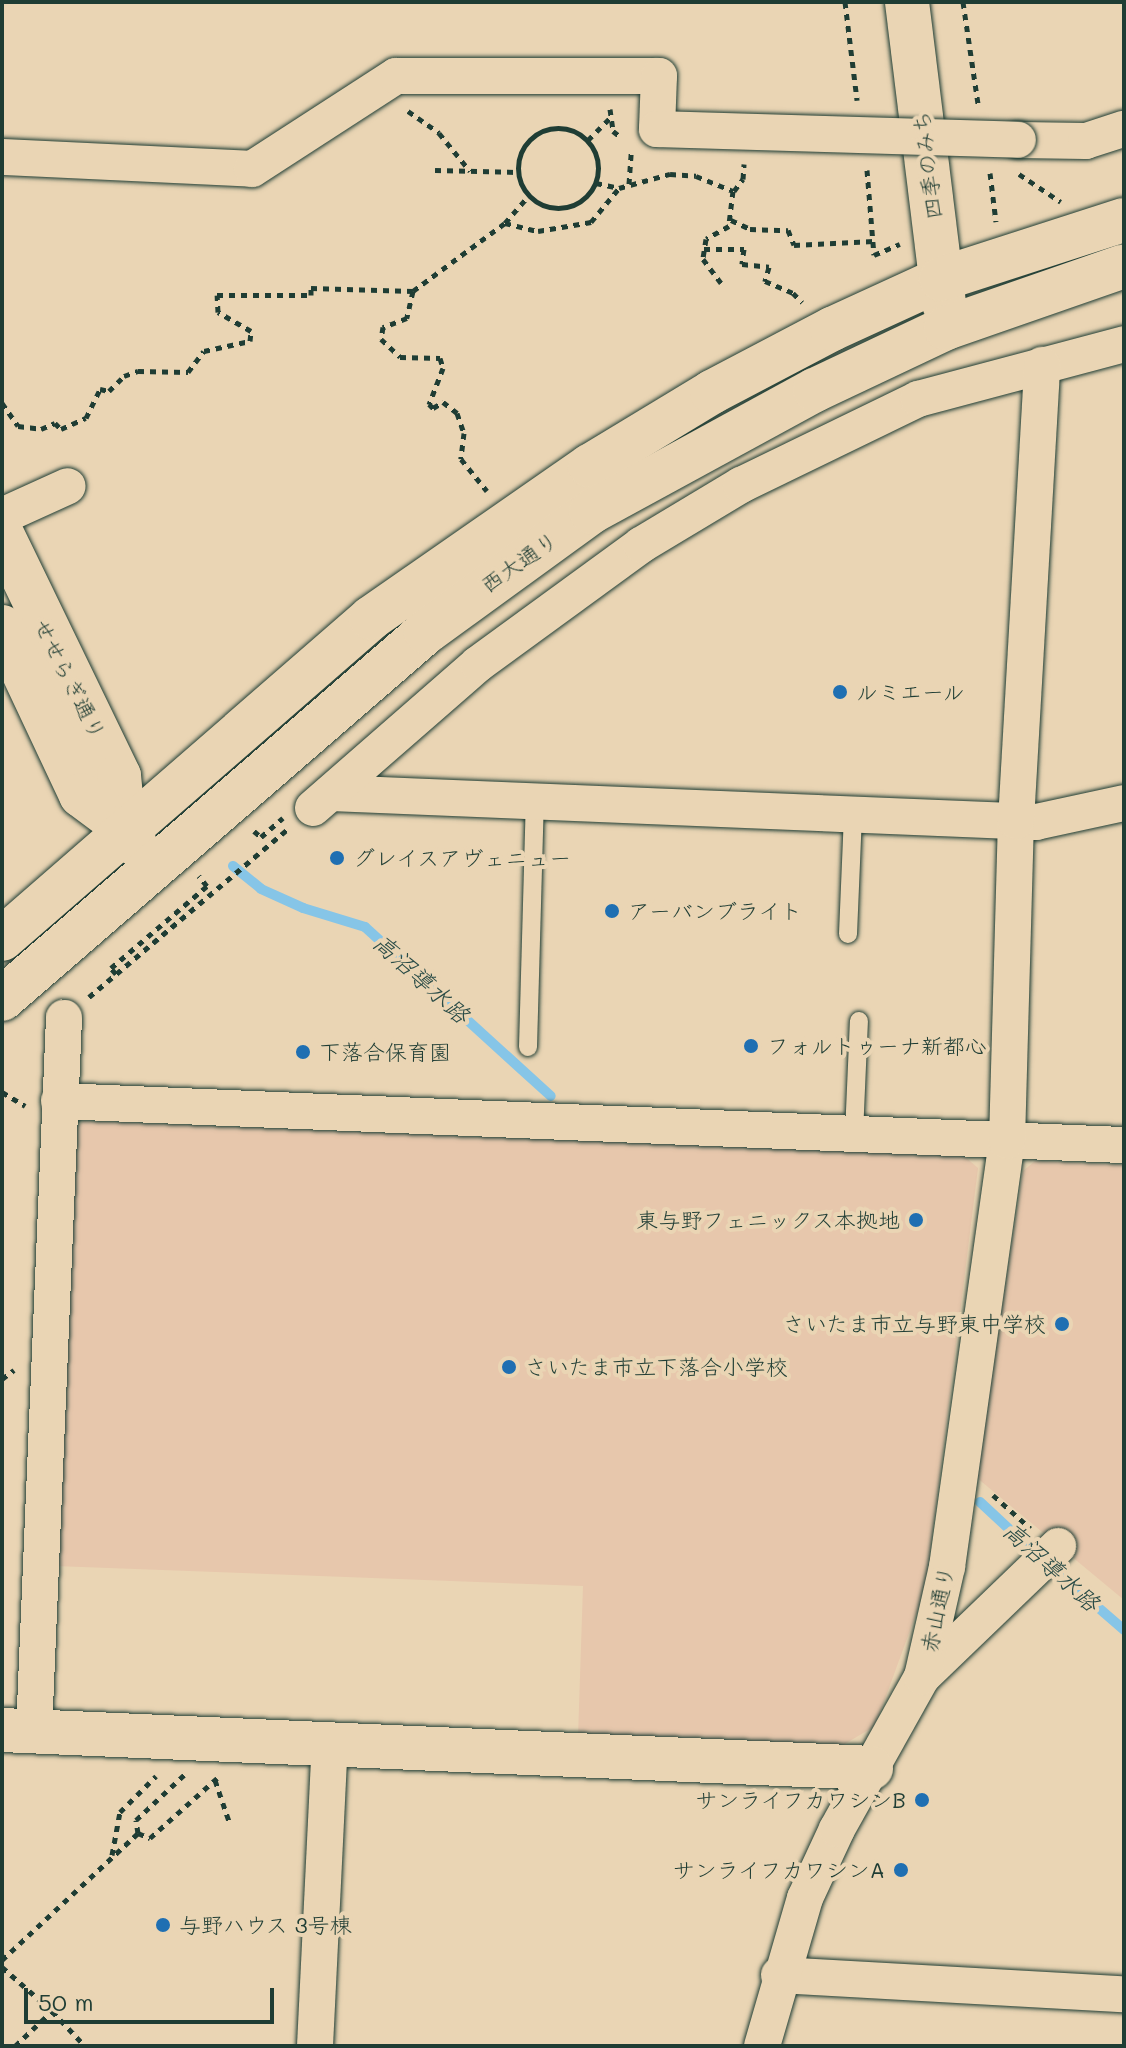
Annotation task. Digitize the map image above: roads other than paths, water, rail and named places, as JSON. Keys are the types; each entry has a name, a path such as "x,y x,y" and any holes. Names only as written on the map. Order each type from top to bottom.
{"street":[{"name":"四季のみち","path":"907,2 946,328"},
{"path":"2,157 252,169 396,76 659,76 657,129 1086,141 1124,129"},
{"name":"西大通り","path":"2,939 124,827 371,618 478,540 712,392 941,279 1124,220"},
{"name":"西大通り","path":"2,999 307,730 502,572 678,462 946,328 1124,266"},
{"path":"1124,344 918,399 841,433 641,545 478,664 322,801 535,801 1016,821 1124,803"},
{"name":"赤山通り","path":"762,2046 779,1975 805,1898 871,1768 922,1677 947,1567 1007,1141 1016,821 1042,365"},
{"path":"2,516 68,486"},
{"name":"せせらぎ通り","path":"2,534 119,776 124,827"},
{"name":"せせらぎ通り","path":"2,627 81,795 124,827 151,870"},
{"path":"64,1018 48,1104 18,1731 871,1768"},
{"path":"48,1104 1124,1145"},
{"path":"922,1677 1050,1555"},
{"path":"315,2046 330,1744"},
{"path":"779,1975 1124,1994"}],"lane":[{"path":"528,1047 535,801"},
{"path":"848,934 853,814"},
{"path":"854,1134 859,1021"}],"waterway":[{"name":"高沼導水路","path":"233,866 261,889 303,908 365,927 551,1096"},
{"name":"高沼導水路","path":"980,1502 1037,1555"},
{"name":"高沼導水路","path":"1049,1565 1124,1630"}],"place":[{"name":"ルミエール","path":"840,692"},
{"name":"グレイスアヴェニュー","path":"337,858"},
{"name":"アーバンブライト","path":"612,911"},
{"name":"フォルトゥーナ新都心","path":"751,1046"},
{"name":"下落合保育園","path":"303,1052"},
{"name":"東与野フェニックス本拠地","path":"916,1220"},
{"name":"さいたま市立与野東中学校","path":"1062,1324"},
{"name":"さいたま市立下落合小学校","path":"509,1367"},
{"name":"サンライフカワシンB","path":"922,1800"},
{"name":"サンライフカワシンA","path":"901,1870"},
{"name":"与野ハウス 3号棟","path":"163,1925"}]}
